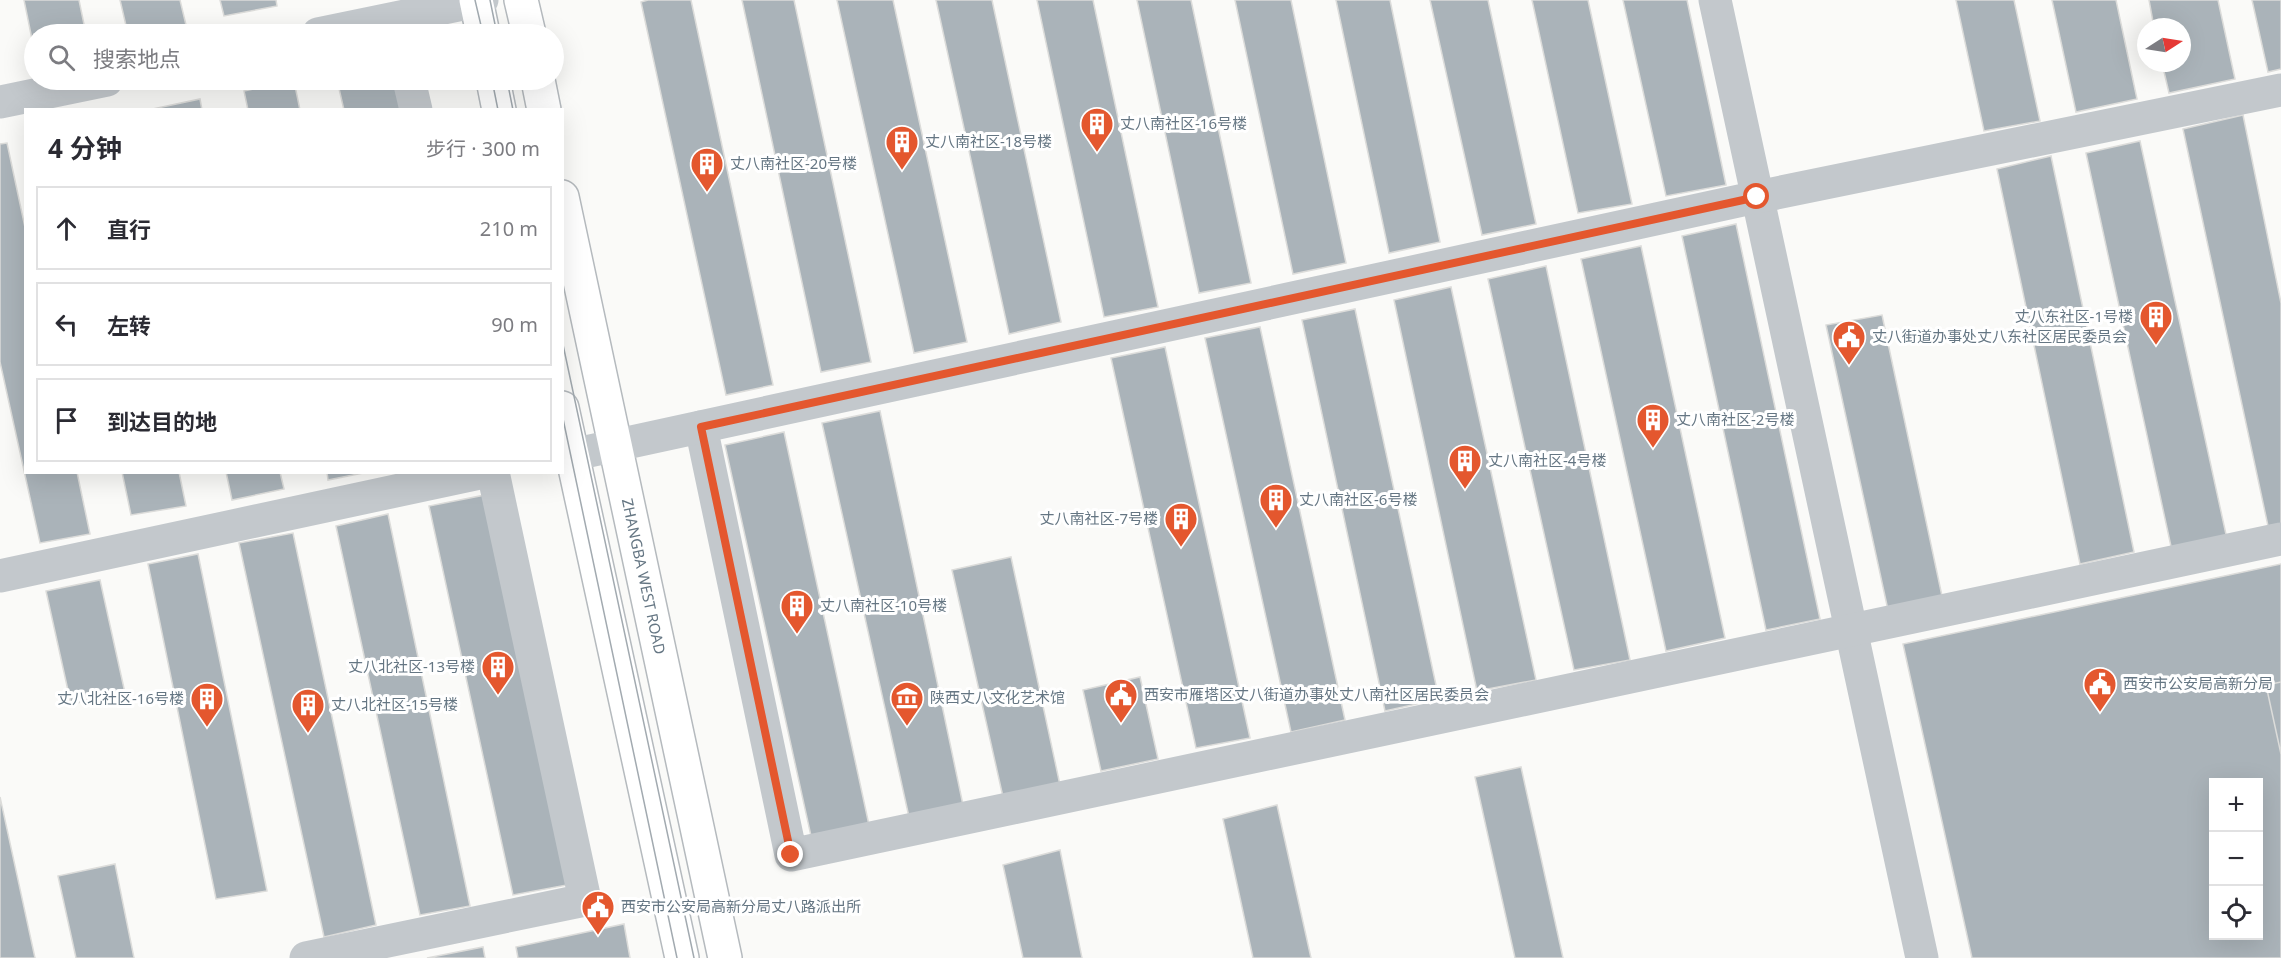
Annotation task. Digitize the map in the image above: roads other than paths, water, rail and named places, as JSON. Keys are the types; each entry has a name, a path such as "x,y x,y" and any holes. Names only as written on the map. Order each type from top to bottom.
{"main road":[{"path":"478,0 482,24"},
{"path":"522,0 527,24"},
{"path":"495,90 499,108"},
{"path":"540,90 544,108"},
{"name":"ZHANGBA WEST ROAD","path":"564,205 725,958"},
{"path":"564,427 567,456 682,958"}],"street":[{"path":"364,24 478,0"},
{"path":"1715,0 1922,958"},
{"path":"0,102 58,90"},
{"path":"411,90 416,108"},
{"path":"567,456 1757,197 2281,90"},
{"path":"701,427 791,855 2281,538"},
{"path":"0,576 475,474"},
{"path":"306,958 585,900 493,474"}],"tram line":[{"path":"475,0 481,24"},
{"path":"490,0 495,24"},
{"path":"494,90 498,108"},
{"path":"509,90 513,108"},
{"path":"564,349 694,958"},
{"path":"564,423 677,958"}],"place":[{"name":"丈八南社区-16号楼","path":"1097,153"},
{"name":"丈八南社区-18号楼","path":"902,171"},
{"name":"丈八南社区-20号楼","path":"707,193"},
{"name":"丈八东社区-1号楼","path":"2156,346"},
{"name":"丈八街道办事处丈八东社区居民委员会","path":"1849,366"},
{"name":"丈八南社区-2号楼","path":"1653,449"},
{"name":"丈八南社区-4号楼","path":"1465,490"},
{"name":"丈八南社区-6号楼","path":"1276,529"},
{"name":"丈八南社区-7号楼","path":"1181,548"},
{"name":"丈八南社区-10号楼","path":"797,635"},
{"name":"丈八北社区-13号楼","path":"498,696"},
{"name":"西安市公安局高新分局","path":"2100,713"},
{"name":"西安市雁塔区丈八街道办事处丈八南社区居民委员会","path":"1121,724"},
{"name":"陕西丈八文化艺术馆","path":"907,727"},
{"name":"丈八北社区-16号楼","path":"207,728"},
{"name":"丈八北社区-15号楼","path":"308,734"},
{"name":"西安市公安局高新分局丈八路派出所","path":"598,936"}]}
